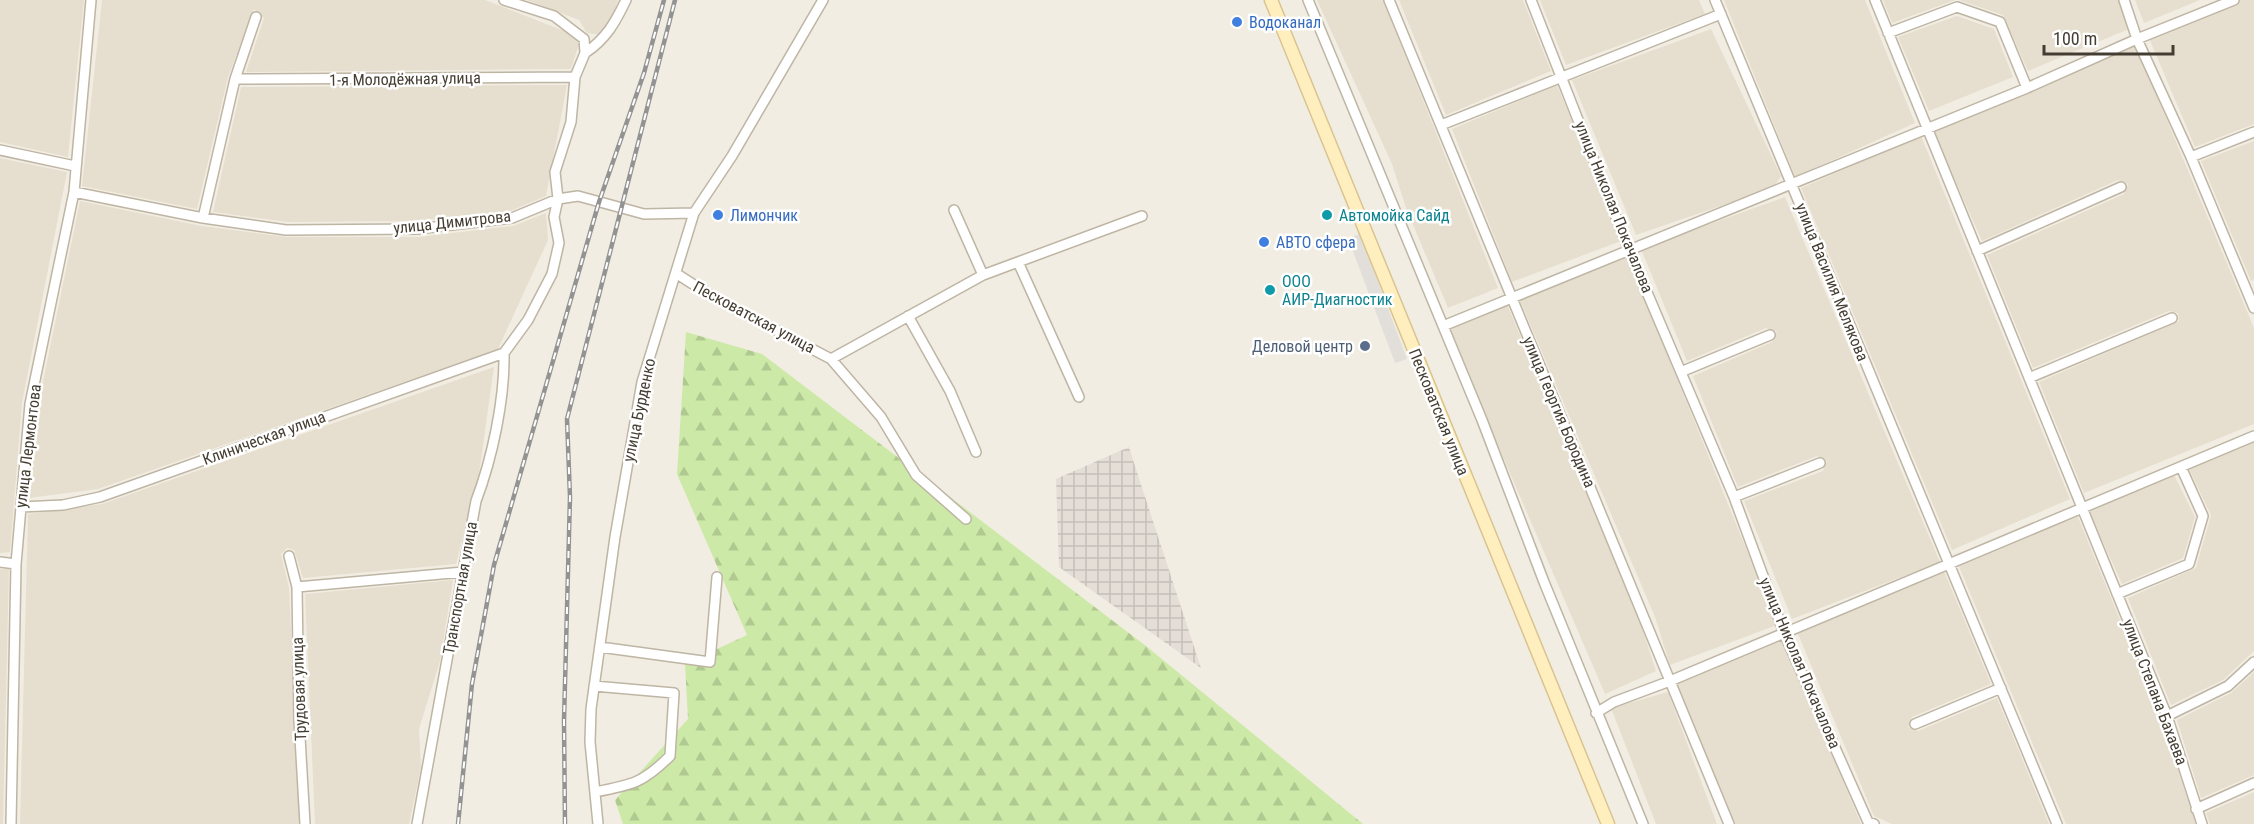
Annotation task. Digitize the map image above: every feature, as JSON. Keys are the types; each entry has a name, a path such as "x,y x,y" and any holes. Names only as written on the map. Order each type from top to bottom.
{"main road":[{"name":"Песковатская улица","path":"1271,0 1608,824"}],"street":[{"name":"улица Лермонтова","path":"11,824 16,564 30,405 74,192 91,0"},
{"path":"504,0 554,16 584,39 585,53 575,77 571,122 555,172 558,199 554,217 559,243 552,273 528,320 504,353"},
{"path":"585,53 603,41 616,23 626,0"},
{"name":"улица Бурденко","path":"598,824 590,742 594,686 615,537 642,382 694,213 732,156 824,0"},
{"path":"1308,0 1443,326 1596,713 1643,824"},
{"name":"улица Георгия Бородина","path":"1389,0 1729,824"},
{"name":"улица Николая Покачалова","path":"1531,0 1629,250 1683,371 1734,497 1784,633 1868,822 1874,824"},
{"name":"улица Василия Мелякова","path":"1715,0 2057,824"},
{"name":"улица Степана Бахаева","path":"1875,0 1925,129 2167,716 2202,824"},
{"path":"2124,0 2137,39 2250,289 2254,308"},
{"path":"1443,326 2027,88 2137,39 2234,0"},
{"path":"1888,33 1957,7 2000,22 2027,88"},
{"path":"1441,125 1720,14"},
{"path":"203,218 235,80 256,16"},
{"name":"1-я Молодёжная улица","path":"235,80 575,77"},
{"path":"2191,157 2254,132"},
{"path":"0,150 75,166"},
{"path":"1977,251 2121,187"},
{"name":"улица Димитрова","path":"74,192 203,218 286,230 417,229 512,218 558,199 578,195 644,214 694,213"},
{"path":"954,210 982,275"},
{"name":"Песковатская улица","path":"831,359 982,275 1142,216"},
{"path":"1017,262 1079,397"},
{"name":"Песковатская улица","path":"677,274 713,297 831,359 881,417 916,475 966,519"},
{"path":"908,316 950,391 976,452"},
{"path":"2029,378 2172,318"},
{"path":"1683,371 1770,335"},
{"name":"Клиническая улица","path":"21,507 63,505 100,497 504,353"},
{"name":"Транспортная улица","path":"417,824 476,501 484,480 504,378 504,353"},
{"path":"1596,713 1614,702 1670,681 2254,436"},
{"path":"1734,497 1820,464"},
{"path":"2117,594 2189,564 2203,516 2181,467"},
{"name":"Трудовая улица","path":"289,555 297,586 299,720 305,824"},
{"path":"0,562 16,564"},
{"path":"297,586 463,572"},
{"path":"600,647 710,662 717,577"},
{"path":"2167,716 2228,686 2254,662"},
{"path":"594,686 674,693 670,756 650,776 627,786 595,792"},
{"path":"1915,724 2001,688"},
{"path":"2196,809 2254,783"}],"shaded area":[{"path":"0,0 84,0 68,157 0,142"},
{"path":"102,0 485,0 572,34 579,44 571,69 246,72 264,18 254,9 228,77 197,209 82,186"},
{"path":"527,0 618,0 610,24 601,35 587,33 579,20"},
{"path":"1317,0 1383,0 1498,288 1448,308 1406,208 1392,164"},
{"path":"1399,0 1523,0 1551,71 1446,115"},
{"path":"1540,0 1699,0 1705,14 1566,65"},
{"path":"1724,0 1865,0 1915,123 1795,177"},
{"path":"1883,0 1955,0 1892,23"},
{"path":"1959,0 2119,0 2129,29 2028,71 2003,15"},
{"path":"2135,0 2200,0 2144,23"},
{"path":"2241,0 2254,0 2254,124 2195,147 2149,38"},
{"path":"1957,16 1994,29 2013,77 1929,111 1898,37"},
{"path":"1711,29 1781,176 1773,188 1636,235 1572,80"},
{"path":"2135,44 2254,328 2254,424 2084,493 2039,382 2179,321 2178,313 2169,311 2033,368 1987,255 2124,194 2128,184 2118,180 1982,241 1933,131"},
{"path":"567,85 546,196 510,211 417,221 287,222 213,212 241,87"},
{"path":"1557,85 1621,241 1512,282 1452,129"},
{"path":"1921,136 2070,499 1952,550 1801,188"},
{"path":"2254,141 2254,279 2251,281 2201,161"},
{"path":"0,158 67,172 22,403 10,552 0,553"},
{"path":"1785,197 1940,562 1792,619 1744,501 1823,471 1827,461 1817,456 1738,487 1693,376 1772,342 1777,332 1766,328 1687,361 1641,249"},
{"path":"80,201 202,226 286,237 418,237 513,226 546,213 548,240 498,349 98,489 29,498 38,406"},
{"path":"1360,234 1407,359 1395,363 1348,238"},
{"path":"1627,255 1777,625 1670,665 1655,617 1518,296"},
{"path":"1507,304 1640,622 1656,671 1605,694 1448,329"},
{"path":"494,367 479,474 456,564 303,578 294,550 287,548 281,554 289,588 300,824 20,824 28,514 102,504"},
{"path":"2254,441 2254,651 2223,680 2171,705 2128,598 2196,568 2211,515 2188,467"},
{"path":"1129,447 1201,668 1059,567 1056,479"},
{"path":"2173,473 2195,517 2183,558 2122,584 2089,512"},
{"path":"2078,517 2160,718 2196,824 2066,824 1958,564"},
{"path":"9,568 3,824 0,824 0,569"},
{"path":"1944,571 1991,684 1912,717 1908,727 1918,731 1997,698 2049,824 1892,824 1874,816 1798,634"},
{"path":"453,580 440,661 419,729 421,768 409,824 315,824 305,594"},
{"path":"1783,639 1861,824 1735,824 1675,680"},
{"path":"2254,672 2254,775 2201,798 2177,720 2231,693"},
{"path":"1668,692 1717,824 1656,824 1611,708"},
{"path":"2254,792 2254,824 2210,824 2206,813"}],"green space":[{"path":"686,332 762,354 1146,646 1363,824 623,824 615,800 688,719 685,664 747,635 677,474"}],"railway":[{"path":"458,824 472,684 494,565 599,202 644,73 664,0"},
{"path":"565,824 564,721 570,497 567,419 675,0"}],"place":[{"name":"Водоканал","path":"1237,22"},
{"name":"Лимончик","path":"718,215"},
{"name":"Автомойка Сайд","path":"1327,215"},
{"name":"АВТО сфера","path":"1264,242"},
{"name":"ООО АИР-Диагностик","path":"1270,290"},
{"name":"Деловой центр","path":"1365,346"}]}
